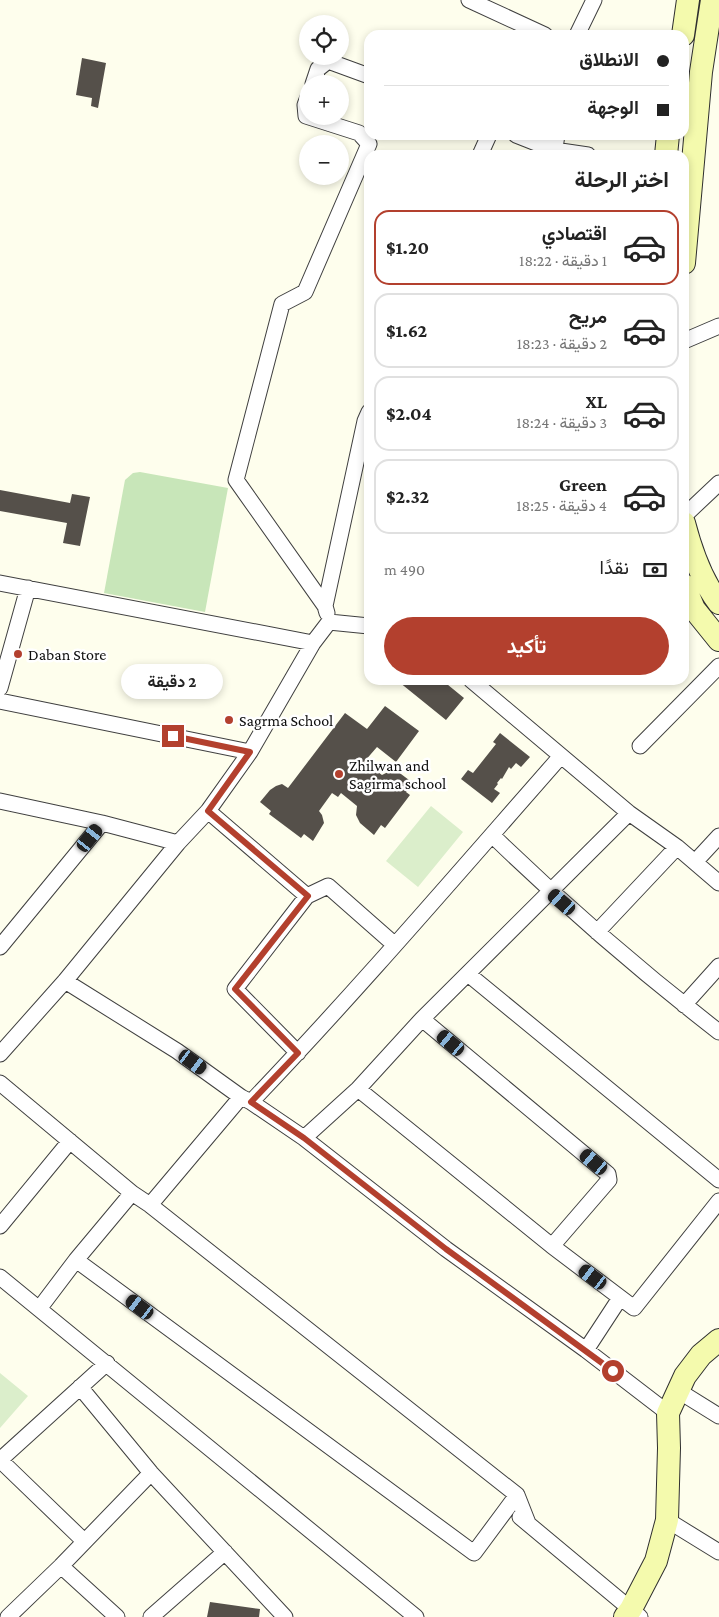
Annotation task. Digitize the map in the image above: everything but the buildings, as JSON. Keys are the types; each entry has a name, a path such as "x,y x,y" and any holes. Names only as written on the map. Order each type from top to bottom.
{"street":[{"path":"469,0 519,29"},
{"path":"579,30 594,0"},
{"path":"684,30 688,0"},
{"path":"689,175 701,72 714,23 712,0"},
{"path":"316,75 318,69 328,61 364,74"},
{"path":"334,125 358,133 364,140"},
{"path":"527,140 548,150"},
{"path":"326,606 236,480 282,304 305,292 364,153"},
{"path":"689,339 719,326"},
{"path":"0,1054 65,981 178,843 208,811 250,752 312,643 329,622 326,606 364,426"},
{"path":"689,511 719,483"},
{"path":"689,541 697,562 719,603"},
{"path":"0,583 312,643"},
{"path":"0,688 28,588"},
{"path":"689,614 719,640"},
{"path":"329,622 364,626"},
{"path":"640,746 719,666"},
{"path":"477,685 630,813 677,847 719,883"},
{"path":"0,701 250,752"},
{"path":"150,1205 246,1099 298,1053 561,756"},
{"path":"0,801 102,823 178,843"},
{"path":"208,811 308,896"},
{"path":"304,1138 358,1089 422,1019 630,813"},
{"path":"0,947 102,823"},
{"path":"492,835 550,891 597,932 719,1032"},
{"path":"695,862 719,836"},
{"path":"597,932 677,847"},
{"path":"298,1053 235,989 308,896 328,886 395,945"},
{"path":"684,1005 719,966"},
{"path":"468,974 719,1180"},
{"path":"65,981 177,1051 304,1138 446,1249 586,1350 668,1413"},
{"path":"422,1019 608,1174 609,1180 552,1246"},
{"path":"0,1083 132,1193 150,1205 512,1501 528,1523 632,1614 656,1561 667,1520 668,1413 677,1390 693,1364 719,1340"},
{"path":"358,1089 552,1246 634,1308 719,1201"},
{"path":"0,1226 70,1141"},
{"path":"40,1309 76,1260 132,1193"},
{"path":"76,1260 474,1553 512,1501"},
{"path":"0,1277 416,1617"},
{"path":"586,1350 620,1298"},
{"path":"84,1541 0,1460 106,1363"},
{"path":"80,1387 151,1473 285,1617"},
{"path":"677,1390 719,1416"},
{"path":"6,1612 61,1566 151,1473"},
{"path":"667,1520 719,1552"},
{"path":"151,1617 225,1552"},
{"path":"61,1566 117,1617"}],"green space":[{"path":"140,472 228,488 205,612 104,593 125,480 133,473"},
{"path":"431,806 463,832 418,887 386,861"},
{"path":"0,1373 28,1396 0,1428"}],"place":[{"name":"Daban Store","path":"18,654"},
{"name":"Sagrma School","path":"229,720"},
{"name":"Zhilwan and Sagirma school","path":"339,774"}],"route":[{"path":"173,736 250,752 208,811 308,896 235,989 298,1053 251,1102 304,1138 446,1249 613,1371"}]}
